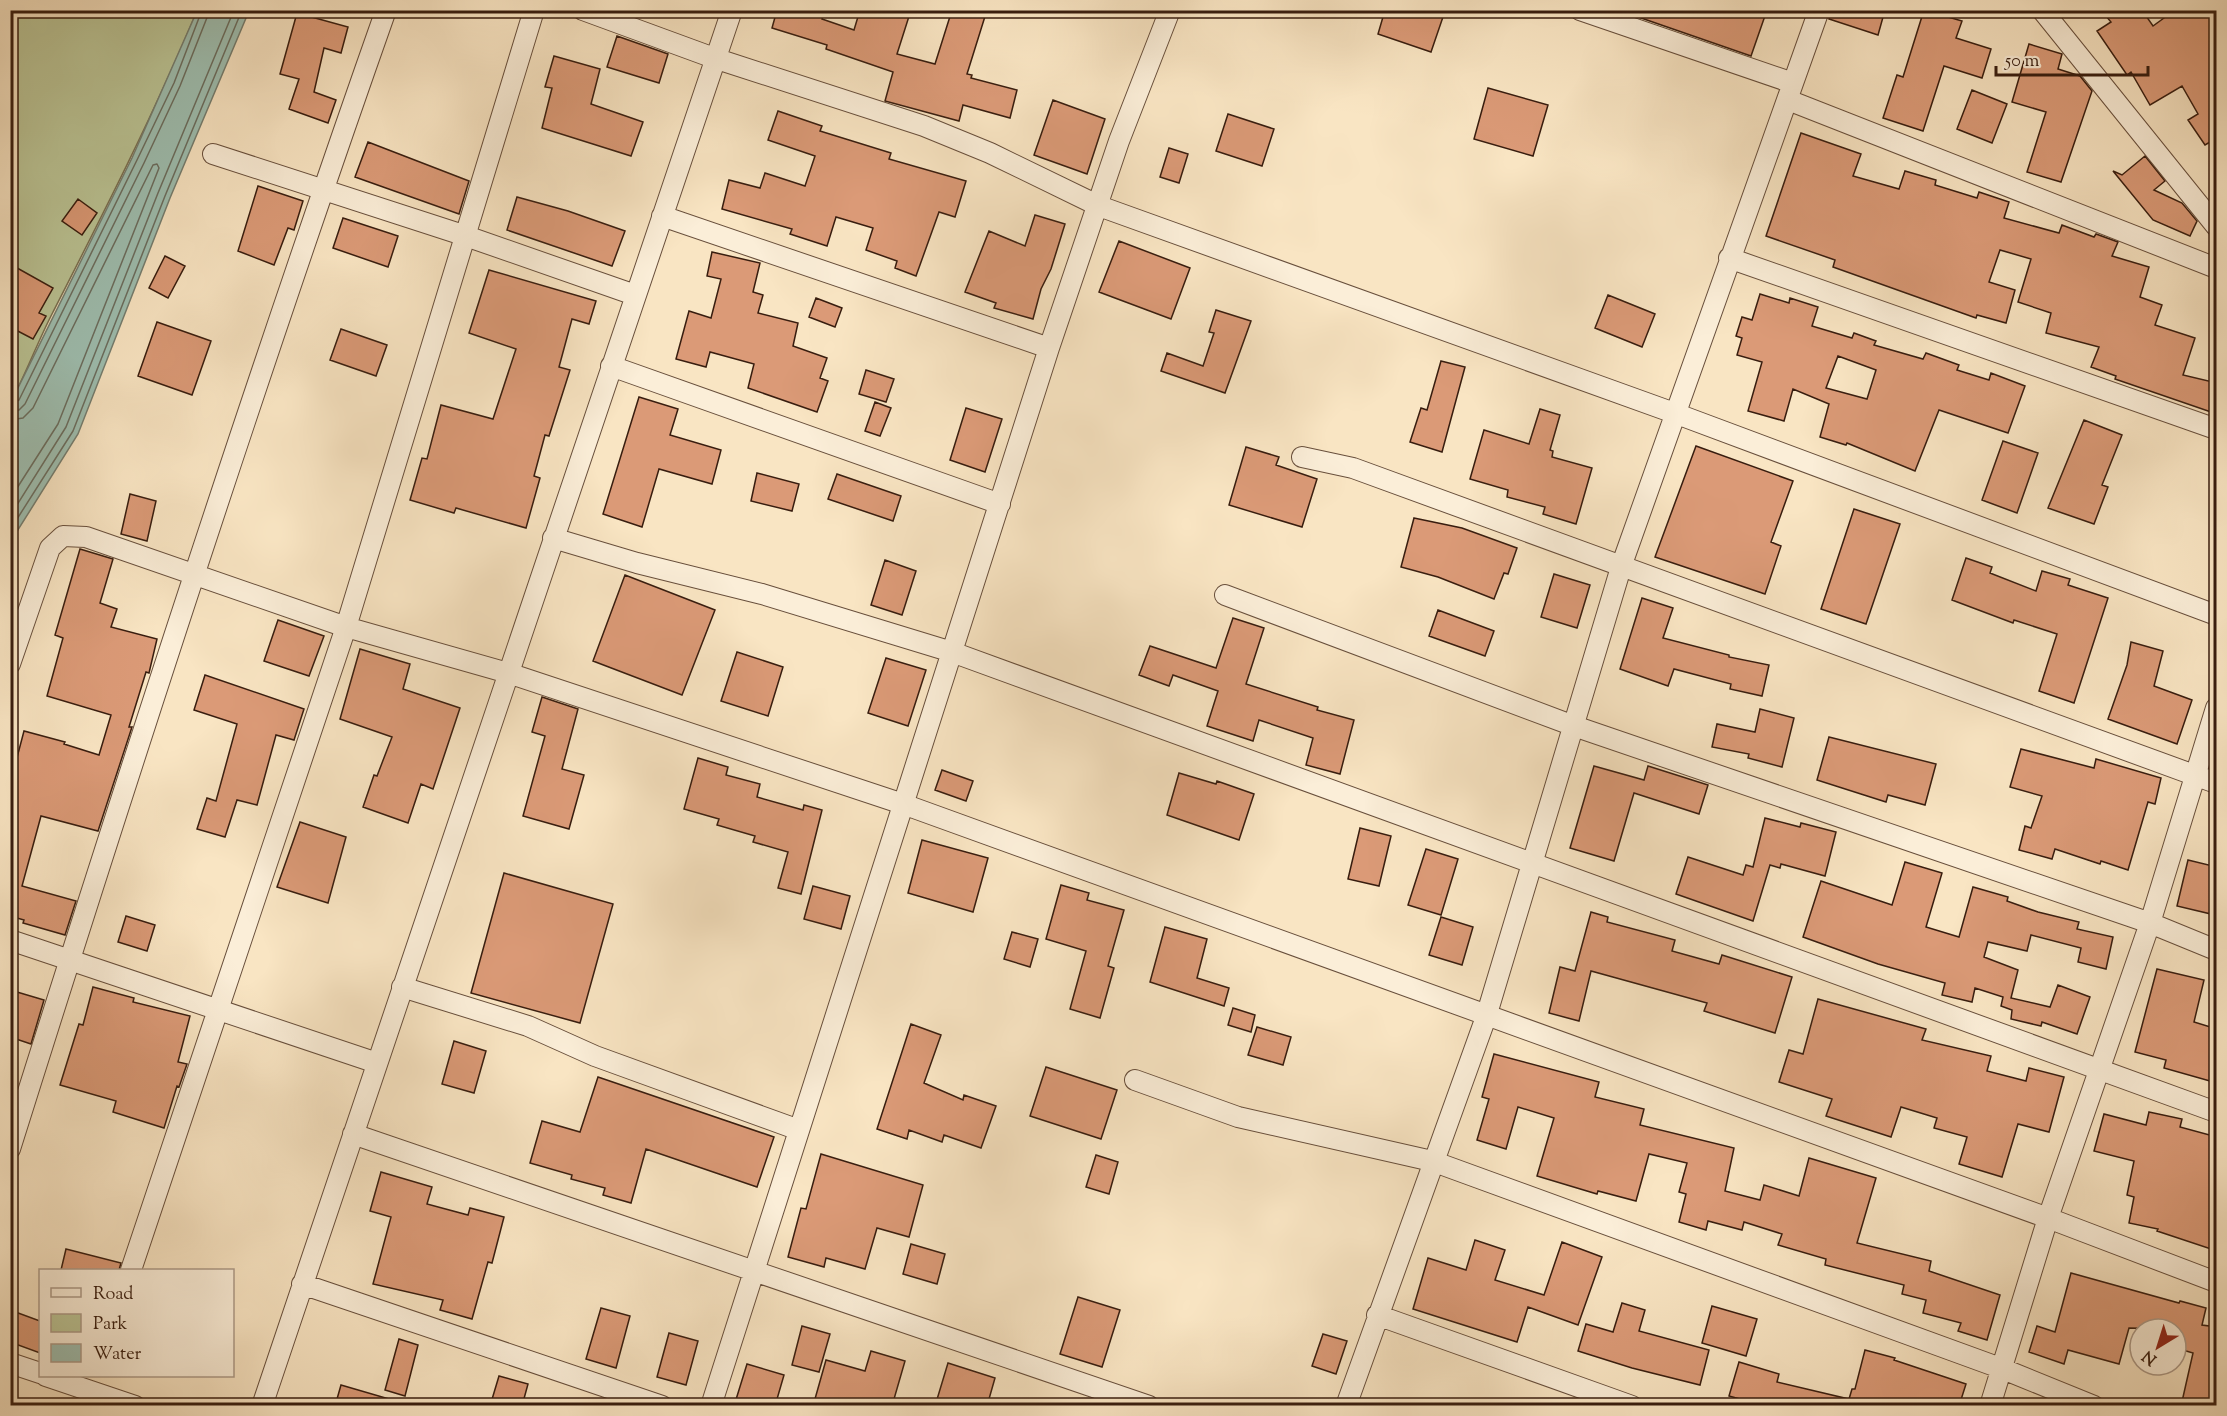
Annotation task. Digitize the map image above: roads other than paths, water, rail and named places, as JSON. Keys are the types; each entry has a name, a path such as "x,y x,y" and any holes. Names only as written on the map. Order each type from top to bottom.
{"street":[{"path":"10,1149 195,574 323,189 386,10"},
{"path":"131,1269 216,1009 346,627 463,235 534,10"},
{"path":"584,10 714,58 924,126 990,153 1099,206 1677,414 2217,615"},
{"path":"262,1406 732,10"},
{"path":"711,1406 1049,348 1099,206 1119,141 1170,10"},
{"path":"1580,10 1790,92 2217,268"},
{"path":"1346,1406 1432,1161 1486,1017 1622,564 1819,10"},
{"path":"2042,10 2217,226"},
{"path":"213,154 463,235 635,295"},
{"path":"662,216 1049,348"},
{"path":"1729,258 2217,429"},
{"path":"611,366 999,504"},
{"path":"1302,457 1353,468 1622,564 2217,783"},
{"path":"10,664 50,548 63,536 86,537 346,627 508,673 903,804 1486,1017 2048,1218 2217,1282"},
{"path":"553,538 637,563 762,594 952,652 2217,1112"},
{"path":"1225,595 1574,726 2150,923 2217,950"},
{"path":"1990,1406 2048,1218 2150,923 2217,708"},
{"path":"10,940 377,1063"},
{"path":"402,987 528,1026 596,1056 799,1130"},
{"path":"1135,1080 1238,1117 1432,1161 2003,1369 2094,1406"},
{"path":"353,1134 1149,1406"},
{"path":"302,1284 662,1406"},
{"path":"1377,1315 1632,1406"},
{"path":"10,1363 39,1374"},
{"path":"53,1377 95,1383 135,1406"}],"water":[{"path":"197,11 249,11 170,198 78,434 11,541 11,402 132,158"}]}
